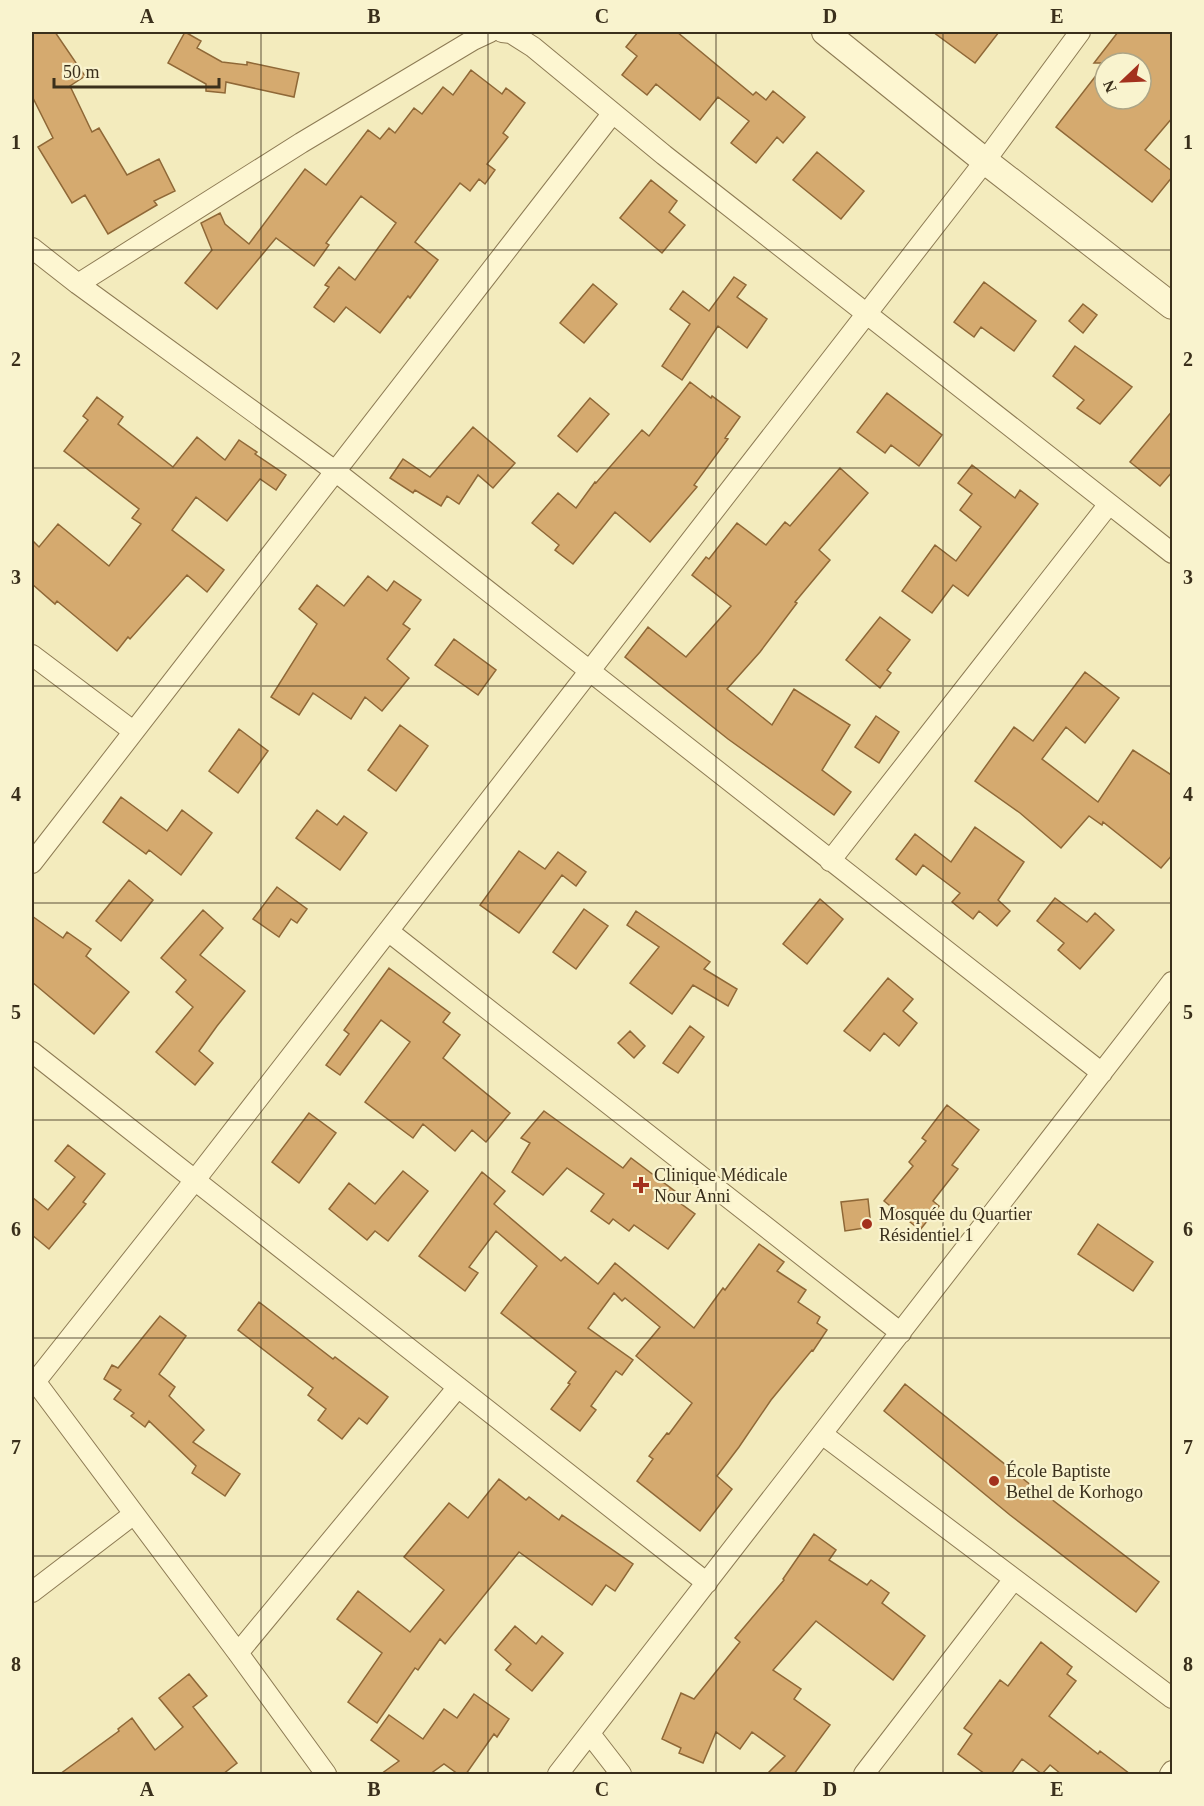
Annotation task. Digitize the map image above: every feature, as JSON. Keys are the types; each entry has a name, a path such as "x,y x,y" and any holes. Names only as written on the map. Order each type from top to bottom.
{"street":[{"path":"78,284 301,143 490,32"},
{"path":"502,32 511,33 534,47 612,114 1173,553"},
{"path":"825,32 985,161 1173,306"},
{"path":"324,1774 238,1653 33,1380 195,1180 985,161 1080,32"},
{"path":"32,863 612,114"},
{"path":"32,248 335,471 1102,1073"},
{"path":"830,861 1109,504"},
{"path":"32,655 134,731"},
{"path":"388,931 901,1333"},
{"path":"558,1774 1173,982"},
{"path":"32,1052 707,1582"},
{"path":"238,1653 458,1387"},
{"path":"822,1434 1173,1698"},
{"path":"32,1592 134,1514"},
{"path":"864,1774 1014,1578"},
{"path":"590,1734 621,1774"}],"building":[{"path":"32,32 55,32 85,76 70,86 92,132 99,128 127,175 159,159 175,191 154,201 157,205 108,234 85,195 72,203 38,147 53,138 32,96"},
{"path":"185,32 201,41 197,48 222,62 247,65 247,62 299,73 294,97 226,82 225,93 206,91 206,84 168,63"},
{"path":"638,32 677,32 753,95 756,92 766,100 773,91 805,117 783,143 777,137 756,163 731,143 749,121 718,97 700,120 656,84 647,95 622,75 637,56 626,47"},
{"path":"933,32 999,32 975,63"},
{"path":"1118,32 1173,32 1173,117 1145,150 1173,172 1173,176 1152,202 1056,127 1093,79 1093,111 1153,111 1153,51 1103,51"},
{"path":"471,70 502,94 506,88 525,103 503,133 508,137 487,164 495,170 485,184 479,179 470,191 460,183 415,242 438,260 380,333 346,307 334,322 314,307 329,287 325,285 339,267 355,280 396,223 361,196 326,243 329,245 314,266 276,238 217,309 185,283 212,250 201,223 220,213 225,224 249,244 305,169 326,185 368,130 380,139 389,128 395,133 414,108 422,114 443,87 453,95"},
{"path":"817,152 864,191 841,219 793,180"},
{"path":"651,180 677,201 669,212 685,225 662,253 620,218"},
{"path":"734,277 746,285 737,297 767,319 747,348 718,326 682,380 662,366 690,324 670,309 683,291 709,311"},
{"path":"984,282 1036,321 1014,351 981,327 974,337 954,322"},
{"path":"593,284 617,304 584,343 560,323"},
{"path":"1083,304 1097,315 1083,333 1069,321"},
{"path":"1075,346 1132,387 1100,424 1077,408 1084,400 1053,376"},
{"path":"690,382 740,417 725,438 728,439 694,485 697,487 650,542 615,512 573,564 555,550 559,545 532,523 558,493 576,508 595,482 642,430 649,436"},
{"path":"887,393 942,435 919,466 891,445 885,453 857,432"},
{"path":"97,397 123,417 118,424 173,467 197,437 225,460 239,440 286,475 276,490 260,479 227,521 196,497 172,530 224,570 207,592 187,575 117,651 57,601 55,604 32,584 32,540 39,547 58,524 109,566 141,524 132,518 139,509 64,451 88,420 83,416"},
{"path":"590,398 609,414 577,452 558,436"},
{"path":"1173,410 1173,471 1160,486 1130,462"},
{"path":"473,427 515,463 493,488 478,475 459,504 447,496 441,506 415,490 413,493 390,478 403,459 430,477"},
{"path":"972,465 1015,498 1020,490 1038,504 968,596 953,585 932,613 902,591 935,545 956,561 981,527 960,510 972,494 958,483"},
{"path":"840,468 868,493 819,550 830,560 795,602 797,603 760,652 727,689 772,725 794,689 850,725 822,770 851,792 834,815 728,739 625,657 648,627 686,657 731,606 692,575 706,557 709,559 737,523 766,545 785,522 790,526"},
{"path":"368,576 387,591 394,581 421,600 403,624 410,629 387,659 409,678 382,711 365,697 351,719 313,693 299,715 271,697 317,624 299,609 317,585 344,606"},
{"path":"880,617 910,640 887,670 891,673 880,688 846,660"},
{"path":"454,639 496,670 478,695 435,665"},
{"path":"1085,672 1119,698 1085,743 1066,727 1042,759 1098,802 1133,750 1173,776 1173,854 1161,868 1103,822 1102,825 1089,816 1061,848 1020,813 975,781 1014,727 1033,741"},
{"path":"876,716 899,732 879,763 855,747"},
{"path":"400,725 428,746 396,791 368,770"},
{"path":"239,729 268,751 238,793 209,771"},
{"path":"121,797 167,831 182,810 212,833 181,875 149,850 146,854 103,822"},
{"path":"317,810 337,825 344,816 367,833 340,870 296,838"},
{"path":"975,827 1024,862 998,900 1010,911 997,926 979,911 973,919 952,902 960,893 923,865 916,875 896,859 915,834 951,862"},
{"path":"519,851 545,869 558,852 586,872 576,886 562,875 519,933 480,905"},
{"path":"129,880 153,900 121,941 96,921"},
{"path":"277,887 307,909 297,923 291,919 279,937 253,919"},
{"path":"1055,898 1087,922 1095,913 1114,930 1080,969 1058,950 1064,943 1037,921"},
{"path":"820,899 843,919 807,964 783,944"},
{"path":"584,909 608,926 576,969 553,952"},
{"path":"203,910 223,928 200,955 245,991 199,1051 213,1063 195,1085 156,1052 193,1007 176,992 186,980 161,958"},
{"path":"636,911 710,962 704,969 737,989 728,1006 693,985 672,1014 630,983 659,947 627,925"},
{"path":"32,916 63,938 67,932 91,949 86,956 129,992 94,1034 32,982"},
{"path":"389,968 450,1013 443,1022 460,1035 443,1058 510,1113 486,1142 472,1130 455,1151 423,1124 413,1138 365,1102 410,1042 381,1020 340,1075 326,1065 349,1034 344,1030"},
{"path":"888,978 913,999 903,1011 917,1023 899,1046 884,1033 870,1051 844,1031"},
{"path":"690,1026 704,1037 678,1073 663,1063"},
{"path":"630,1031 645,1046 634,1058 618,1043"},
{"path":"947,1105 979,1130 952,1165 958,1169 933,1201 939,1206 920,1230 884,1201 913,1166 909,1162 926,1141 922,1138"},
{"path":"544,1111 623,1168 631,1158 684,1198 680,1203 695,1214 668,1249 634,1225 629,1231 613,1219 609,1224 591,1211 604,1194 567,1168 543,1195 512,1172 530,1143 521,1138"},
{"path":"309,1113 336,1133 299,1183 272,1162"},
{"path":"68,1145 105,1174 83,1202 86,1204 49,1249 32,1235 32,1197 48,1210 75,1177 55,1161"},
{"path":"403,1171 428,1191 388,1241 375,1231 367,1240 329,1209 349,1183 375,1204"},
{"path":"482,1172 505,1191 494,1204 561,1261 565,1257 598,1284 615,1263 694,1328 759,1244 784,1262 777,1271 806,1290 798,1302 820,1317 817,1323 827,1330 813,1351 771,1400 717,1476 732,1489 700,1531 637,1481 653,1459 649,1456 692,1403 636,1356 660,1327 625,1298 622,1301 614,1293 588,1328 633,1360 622,1375 616,1371 591,1406 596,1410 580,1431 551,1409 576,1372 501,1313 537,1266 496,1231 469,1267 478,1273 465,1291 419,1256"},
{"path":"868,1199 871,1227 845,1231 841,1202"},
{"path":"1098,1224 1153,1262 1133,1291 1078,1254"},
{"path":"259,1302 333,1359 335,1357 388,1397 367,1424 359,1418 342,1439 318,1420 326,1409 308,1395 313,1388 238,1330"},
{"path":"160,1316 186,1336 159,1374 175,1387 169,1396 204,1430 193,1442 240,1474 225,1496 192,1473 196,1466 149,1421 145,1427 131,1416 134,1413 114,1399 121,1390 104,1379 112,1365 118,1368"},
{"path":"905,1384 1032,1486 1159,1582 1136,1612 1010,1515 884,1411"},
{"path":"499,1479 526,1500 529,1497 559,1520 562,1515 633,1564 615,1591 606,1585 592,1605 519,1552 445,1644 440,1639 418,1670 415,1668 377,1723 348,1702 382,1653 337,1619 358,1591 410,1632 444,1590 404,1557 449,1503 468,1518"},
{"path":"814,1534 836,1550 829,1560 867,1585 871,1580 889,1593 882,1603 925,1636 893,1680 816,1621 773,1670 801,1689 794,1699 830,1725 794,1774 767,1774 785,1756 752,1732 740,1749 716,1732 703,1763 679,1753 681,1748 662,1739 681,1693 694,1699 740,1642 735,1638 784,1580"},
{"path":"515,1626 536,1644 542,1636 563,1653 532,1691 506,1670 511,1664 495,1650"},
{"path":"1041,1642 1072,1667 1067,1674 1076,1681 1049,1716 1098,1754 1100,1751 1130,1774 1061,1774 1050,1765 1042,1774 1022,1759 1011,1774 985,1774 958,1754 972,1734 964,1728 1000,1680 1008,1686"},
{"path":"189,1674 207,1696 193,1707 237,1763 223,1774 60,1774 119,1731 118,1729 132,1718 155,1750 183,1727 159,1698"},
{"path":"474,1694 509,1719 497,1737 494,1734 466,1774 458,1774 444,1764 430,1774 381,1774 399,1761 371,1740 389,1715 423,1739 444,1709 457,1718"}],"place":[{"name":"Clinique Médicale Nour Anni","path":"641,1185"},
{"name":"Mosquée du Quartier Résidentiel 1","path":"867,1224"},
{"name":"École Baptiste Bethel de Korhogo","path":"994,1481"}]}
